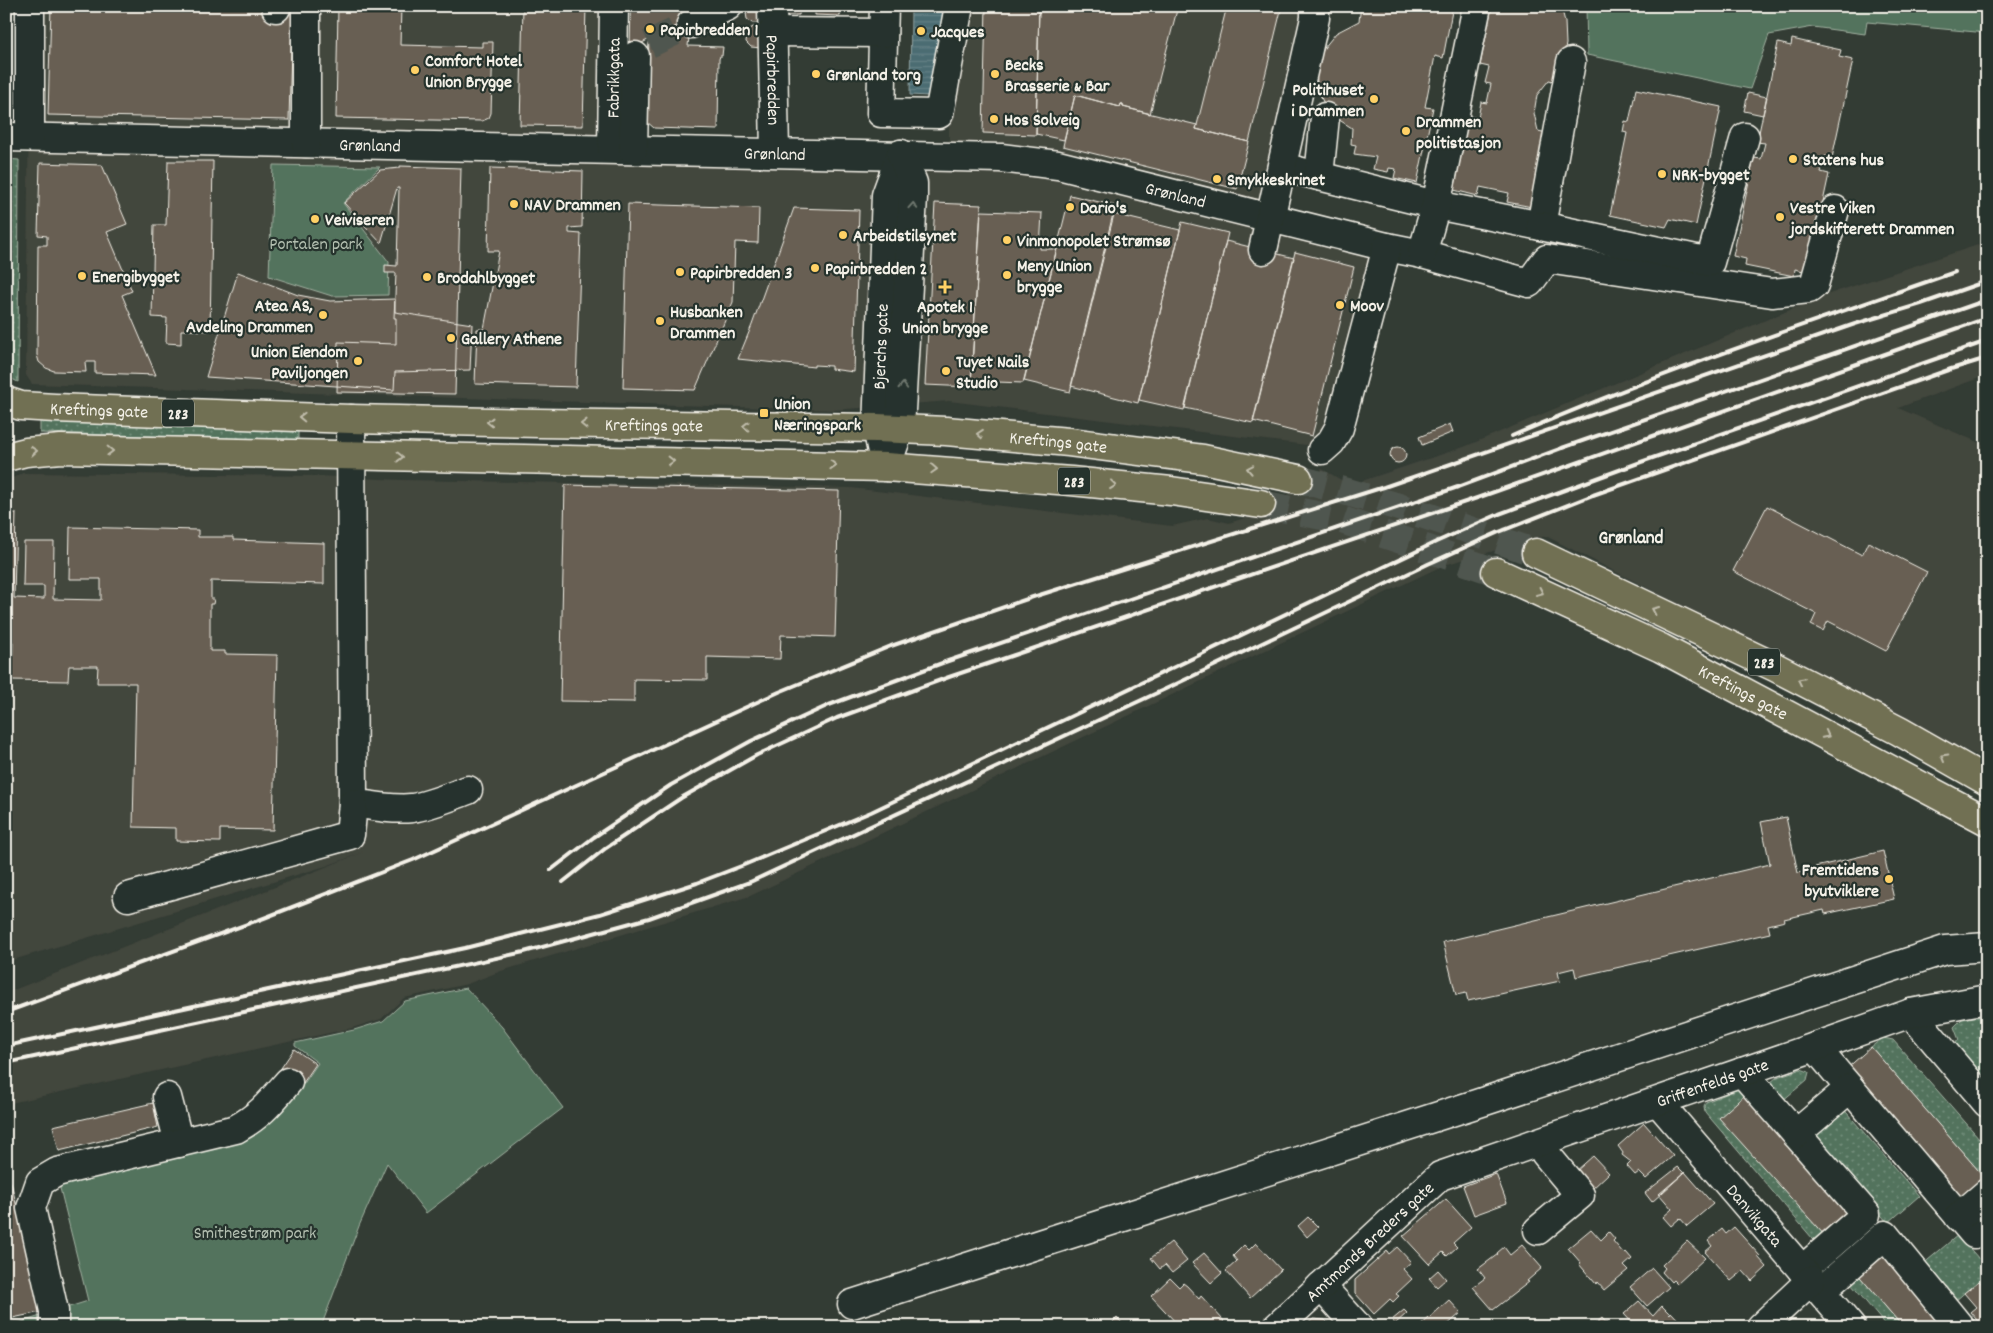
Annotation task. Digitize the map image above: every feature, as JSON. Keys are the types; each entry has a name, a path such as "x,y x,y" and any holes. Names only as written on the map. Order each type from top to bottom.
{"main road":[{"name":"Kreftings gate","path":"6,401 22,406 56,408 351,419 888,428 946,431 1078,444 1203,460 1298,478"},
{"name":"Kreftings gate","path":"6,457 26,452 62,449 886,467 1071,481 1171,491 1261,504"},
{"name":"Kreftings gate","path":"1536,553 1800,680 1900,731 1987,781"},
{"name":"Kreftings gate","path":"1496,572 1669,652 1987,822"}],"street":[{"path":"18,137 30,6"},
{"path":"306,6 306,143"},
{"name":"Fabrikkgata","path":"614,6 633,53 622,149"},
{"path":"691,24 728,6"},
{"path":"884,6 881,113 939,114"},
{"path":"948,155 942,136 939,114 959,6"},
{"path":"1263,250 1315,18 1315,6"},
{"path":"1422,254 1436,205 1477,6"},
{"path":"772,19 883,33"},
{"name":"Papirbredden","path":"772,19 775,152"},
{"path":"1540,226 1571,62"},
{"path":"1319,176 1325,117"},
{"name":"Grønland","path":"18,137 948,155 1002,158 1058,165 1386,247 1422,254 1529,283 1547,259 1772,293 1809,289 1814,285 1835,210"},
{"path":"1282,167 1436,205 1710,262 1745,137"},
{"name":"Bjerchs gate","path":"886,467 888,428 913,197 912,183 901,154"},
{"path":"1322,450 1331,442 1339,428 1386,247"},
{"path":"128,897 350,835 353,803 351,419"},
{"path":"353,803 381,807 410,808 434,803 468,790"},
{"path":"852,1304 1486,1101 1946,950 1987,947"},
{"name":"Griffenfelds gate","path":"1440,1176 1815,1048 1911,1012 1987,998"},
{"path":"1911,1012 1987,1103"},
{"path":"1815,1048 1976,1231"},
{"path":"1742,1072 1885,1235 1960,1327"},
{"path":"54,1327 54,1311 31,1208 40,1182 57,1172 236,1129 255,1118 270,1104 288,1082"},
{"path":"1796,1134 1850,1088"},
{"path":"167,1097 178,1143"},
{"name":"Danvikgata","path":"1658,1102 1851,1327"},
{"path":"1538,1230 1580,1195 1545,1153 1541,1142"},
{"name":"Amtmands Breders gate","path":"1277,1327 1440,1176"},
{"path":"1976,1231 1987,1193"},
{"path":"1761,1327 1811,1281 1866,1214"},
{"path":"1811,1281 1885,1235"},
{"path":"1321,1286 1358,1327"}],"shaded area":[{"path":"30,6 614,6 612,149 949,155 949,128 971,6 1315,6 1271,218 1362,240 1379,269 1315,446 949,401 834,410 32,384 26,375"},
{"path":"1987,242 1987,375 1898,408 1987,446 1987,760 1945,741 1546,536 1444,565 750,896 501,971 467,984 404,998 381,1019 352,1028 6,1104 6,993 364,852 326,866 6,962 6,481 23,473 316,476 402,480 851,488 1172,526 1208,518 1229,523 1255,515 1277,503 1322,469 1350,485 1464,447 1823,296"}],"green space":[{"path":"1586,6 1987,6 1987,33 1867,22 1865,34 1813,27 1769,35 1750,89 1587,55"},
{"path":"6,159 19,160 18,382 6,376"},
{"name":"Portalen park","path":"273,165 380,167 343,203 389,262 388,295 332,296 269,276"},
{"path":"40,420 298,427 298,440 40,433"},
{"name":"Smithestrøm park","path":"466,988 502,1027 563,1108 426,1213 387,1163 359,1226 321,1327 6,1327 88,1301 58,1180 173,1151 252,1136 281,1104 295,1085 301,1088 318,1063 295,1046 295,1043 354,1030 383,1021 405,1001"},
{"path":"1987,1015 1987,1040 1984,1042 1987,1046 1987,1080 1955,1043 1959,1040 1954,1027 1962,1019"},
{"path":"1883,1038 1893,1040 1987,1147 1987,1177 1985,1178 1871,1047"},
{"path":"1801,1069 1809,1072 1807,1080 1782,1101 1770,1083 1777,1077"},
{"path":"1741,1088 1826,1237 1818,1245 1705,1112 1704,1106 1706,1102"},
{"path":"1840,1105 1919,1196 1888,1223 1809,1132"},
{"path":"1958,1235 1987,1268 1987,1279 1981,1284 1978,1281 1954,1302 1922,1265"},
{"path":"1855,1271 1903,1327 1887,1327 1846,1278"}],"water":[{"path":"911,6 945,6 928,96 910,95"}],"building":[{"path":"51,6 198,6 292,9 289,120 48,115"},
{"name":"Comfort Hotel Union Brygge","path":"338,6 401,6 400,45 482,47 482,42 493,42 491,113 489,118 482,121 336,118"},
{"path":"523,6 586,6 583,126 520,125"},
{"name":"Papirbredden 1","path":"631,6 715,6 630,49"},
{"path":"748,6 765,6 760,23 752,23 747,19"},
{"path":"786,6 873,6 873,8 841,8 840,16 815,15 815,7 800,7 799,15 785,15"},
{"path":"986,6 1039,6 1036,135 983,133"},
{"path":"1039,6 1178,6 1150,114 1123,107 1123,104 1120,107 1075,95 1064,140 1036,134"},
{"path":"1227,6 1282,6 1249,142 1196,129"},
{"name":"Politihuset i Drammen","path":"1361,6 1453,6 1443,58 1435,56 1425,107 1433,108 1417,183 1394,178 1396,169 1389,168 1388,172 1373,169 1376,157 1354,154 1356,145 1351,144 1352,128 1333,116 1325,106 1318,91 1316,73 1324,48 1336,33 1359,21"},
{"path":"1492,6 1561,6 1565,22 1566,44 1558,82 1549,80 1537,95 1534,113 1538,131 1547,133 1532,207 1507,202 1509,193 1480,187 1478,196 1454,190 1469,116 1478,118 1481,102 1487,103 1491,84 1485,83 1489,67 1480,65"},
{"path":"691,19 688,46 723,47 722,56 719,59 718,130 654,128 646,121 649,39"},
{"path":"753,27 760,27 761,48 751,47 746,42 747,31"},
{"name":"Statens hus","path":"1792,39 1841,50 1839,57 1853,60 1832,158 1825,156 1821,172 1829,174 1808,272 1795,269 1794,276 1745,266 1746,259 1733,256 1754,158 1761,159 1765,143 1757,142 1778,43 1791,46"},
{"name":"NRK-bygget","path":"1636,89 1721,107 1696,225 1670,219 1666,227 1610,215 1627,133 1623,132 1625,121 1629,122"},
{"path":"1748,93 1767,97 1763,115 1744,111"},
{"path":"1075,95 1120,107 1123,104 1123,107 1197,125 1196,129 1249,142 1237,189 1063,146"},
{"path":"168,161 213,161 210,331 181,330 181,344 166,343 167,318 152,317 154,225 166,225"},
{"name":"Energibygget","path":"40,163 102,165 127,224 107,232 132,291 122,295 156,375 95,373 95,362 85,362 86,372 54,371 46,368 39,362 37,355 38,245 47,245 47,236 38,235"},
{"name":"Brodahlbygget","path":"400,166 461,168 455,394 337,392 338,342 396,344 396,318 394,318 396,273 385,273 385,265 397,266 399,188 397,188 381,243 344,203 380,170 400,168"},
{"path":"490,168 583,171 582,227 569,228 569,233 581,234 576,387 475,384 477,329 484,329 499,251 488,251"},
{"path":"1070,195 1116,206 1070,392 1024,381"},
{"path":"935,203 981,205 971,387 925,385"},
{"name":"Papirbredden 3","path":"628,204 759,208 758,243 735,242 733,302 695,390 623,388"},
{"name":"Papirbredden 2","path":"794,208 859,210 854,372 831,369 831,366 814,365 814,367 738,359"},
{"path":"981,211 1042,213 1040,249 1057,249 1023,383 971,381"},
{"path":"1113,214 1180,230 1138,403 1071,386"},
{"path":"1182,222 1228,233 1184,410 1139,400"},
{"path":"1226,241 1294,258 1253,423 1185,408"},
{"path":"1295,252 1354,267 1312,436 1253,421"},
{"path":"238,272 298,295 330,301 395,299 395,312 472,324 470,370 395,372 394,390 206,377"},
{"path":"1450,424 1453,432 1422,445 1419,437"},
{"path":"1395,447 1401,447 1406,452 1404,461 1395,463 1390,458 1390,452"},
{"path":"565,485 839,491 835,637 781,635 780,659 707,657 707,680 634,679 634,702 560,701"},
{"path":"1767,506 1862,555 1868,542 1927,572 1886,651 1828,621 1823,631 1811,625 1816,614 1733,571"},
{"path":"6,513 16,513 14,598 44,599 44,586 23,586 24,542 54,542 53,599 101,600 101,579 69,579 70,527 198,530 198,537 233,537 233,540 324,543 324,584 211,581 211,599 214,599 213,604 210,604 210,651 225,651 225,654 277,655 273,830 220,829 220,842 176,841 176,828 133,827 136,683 97,683 98,666 69,666 68,681 12,680 13,642 6,642"},
{"path":"1786,817 1798,873 1815,869 1815,867 1883,851 1894,899 1825,914 1824,910 1784,919 1785,921 1768,925 1770,933 1576,977 1574,968 1558,972 1560,981 1468,1001 1466,993 1456,995 1443,942 1770,864 1761,822"},
{"path":"1871,1047 1985,1178 1959,1201 1845,1070"},
{"path":"294,1049 316,1064 299,1089 277,1074"},
{"path":"1746,1094 1853,1213 1826,1237 1719,1118"},
{"path":"153,1103 158,1127 59,1151 53,1126"},
{"path":"1644,1123 1673,1156 1646,1179 1639,1172 1635,1175 1627,1166 1631,1162 1622,1155 1623,1153 1618,1146"},
{"path":"1593,1156 1609,1173 1591,1190 1575,1172"},
{"path":"1678,1167 1684,1173 1652,1202 1645,1193"},
{"path":"1685,1172 1713,1204 1687,1226 1680,1218 1671,1226 1663,1217 1672,1209 1659,1194"},
{"path":"1496,1174 1507,1203 1474,1215 1463,1186"},
{"path":"11,1182 41,1312 8,1319 6,1311 6,1183"},
{"path":"1446,1199 1471,1227 1453,1243 1457,1247 1447,1256 1443,1252 1429,1264 1403,1236"},
{"path":"1308,1217 1318,1227 1307,1237 1298,1226"},
{"path":"1734,1227 1760,1256 1758,1257 1767,1267 1752,1281 1743,1271 1731,1281 1705,1252 1712,1246 1708,1241 1722,1229 1726,1234"},
{"path":"1591,1229 1601,1240 1609,1232 1615,1239 1613,1241 1624,1254 1626,1252 1632,1259 1624,1266 1628,1270 1604,1290 1597,1282 1596,1284 1568,1248"},
{"path":"1687,1241 1705,1258 1677,1284 1673,1280 1671,1282 1662,1272 1665,1268 1662,1265"},
{"path":"1171,1242 1187,1261 1172,1273 1165,1265 1160,1269 1151,1258"},
{"path":"1256,1243 1281,1270 1250,1298 1226,1271 1237,1261 1233,1256 1244,1245 1249,1250"},
{"path":"1522,1245 1542,1268 1527,1281 1529,1282 1493,1310 1473,1287 1485,1278 1478,1269 1504,1247 1510,1255"},
{"path":"1397,1247 1411,1262 1403,1269 1412,1279 1396,1294 1399,1296 1393,1302 1390,1299 1374,1314 1355,1293 1355,1280 1387,1251 1389,1254"},
{"path":"1882,1248 1949,1327 1903,1327 1855,1271"},
{"path":"1204,1253 1222,1273 1211,1283 1192,1263"},
{"path":"1652,1268 1669,1287 1647,1306 1630,1287"},
{"path":"1438,1270 1446,1279 1437,1287 1429,1278"},
{"path":"1170,1278 1179,1287 1183,1283 1199,1299 1201,1296 1224,1321 1218,1327 1180,1327 1151,1296"},
{"path":"1979,1281 1987,1290 1987,1327 1983,1327 1970,1312 1976,1307 1964,1293"},
{"path":"1449,1300 1461,1313 1445,1327 1419,1327"},
{"path":"1639,1301 1653,1316 1662,1306 1670,1314 1671,1312 1685,1327 1636,1327 1624,1314"},
{"path":"1404,1310 1407,1313 1395,1324 1392,1320"},
{"path":"1117,1318 1126,1327 1108,1327"},
{"path":"1602,1318 1610,1327 1595,1327 1594,1325"},
{"path":"1313,1319 1325,1320 1332,1327 1304,1327"}],"tunnel":[{"path":"649,44 691,24"},
{"path":"1298,479 1418,513 1536,553"},
{"path":"1261,504 1342,520 1496,572"}],"railway":[{"path":"1512,436 1677,370 1955,272"},
{"path":"6,1012 264,918 413,860 779,692 891,646 1033,597 1384,487 1855,324 1987,281"},
{"path":"551,870 594,837 671,785 751,741 829,705 945,662 1458,487 1562,448 1987,300"},
{"path":"563,882 606,848 681,798 757,755 837,718 949,677 1477,498 1987,318"},
{"path":"6,1046 465,948 600,914 697,883 871,812 1436,542 1499,514 1641,462 1987,341"},
{"path":"6,1063 524,952 649,918 750,882 1499,532 1593,495 1987,358"}],"place":[{"name":"Papirbredden 1","path":"650,29"},
{"name":"Jacques","path":"921,31"},
{"name":"Comfort Hotel Union Brygge","path":"415,70"},
{"name":"Grønland torg","path":"816,74"},
{"name":"Becks Brasserie & Bar","path":"995,74"},
{"name":"Politihuset i Drammen","path":"1374,99"},
{"name":"Hos Solveig","path":"994,119"},
{"name":"Drammen politistasjon","path":"1406,131"},
{"name":"Statens hus","path":"1793,159"},
{"name":"NRK-bygget","path":"1662,174"},
{"name":"Smykkeskrinet","path":"1217,179"},
{"name":"NAV Drammen","path":"514,204"},
{"name":"Dario's","path":"1070,207"},
{"name":"Vestre Viken jordskifterett Drammen","path":"1780,217"},
{"name":"Veiviseren","path":"315,219"},
{"name":"Arbeidstilsynet","path":"843,235"},
{"name":"Vinmonopolet Strømsø","path":"1007,240"},
{"name":"Papirbredden 2","path":"815,268"},
{"name":"Papirbredden 3","path":"680,272"},
{"name":"Meny Union brygge","path":"1007,275"},
{"name":"Energibygget","path":"82,276"},
{"name":"Brodahlbygget","path":"427,277"},
{"name":"Apotek 1 Union brygge","path":"945,287"},
{"name":"Moov","path":"1340,305"},
{"name":"Atea AS, Avdeling Drammen","path":"323,315"},
{"name":"Husbanken Drammen","path":"660,321"},
{"name":"Gallery Athene","path":"451,338"},
{"name":"Union Eiendom Paviljongen","path":"358,361"},
{"name":"Tuyet Nails Studio","path":"946,371"},
{"name":"Union Næringspark","path":"764,413"},
{"name":"Fremtidens byutviklere","path":"1889,879"}],"district":[{"name":"Grønland","path":"1631,536"}]}
